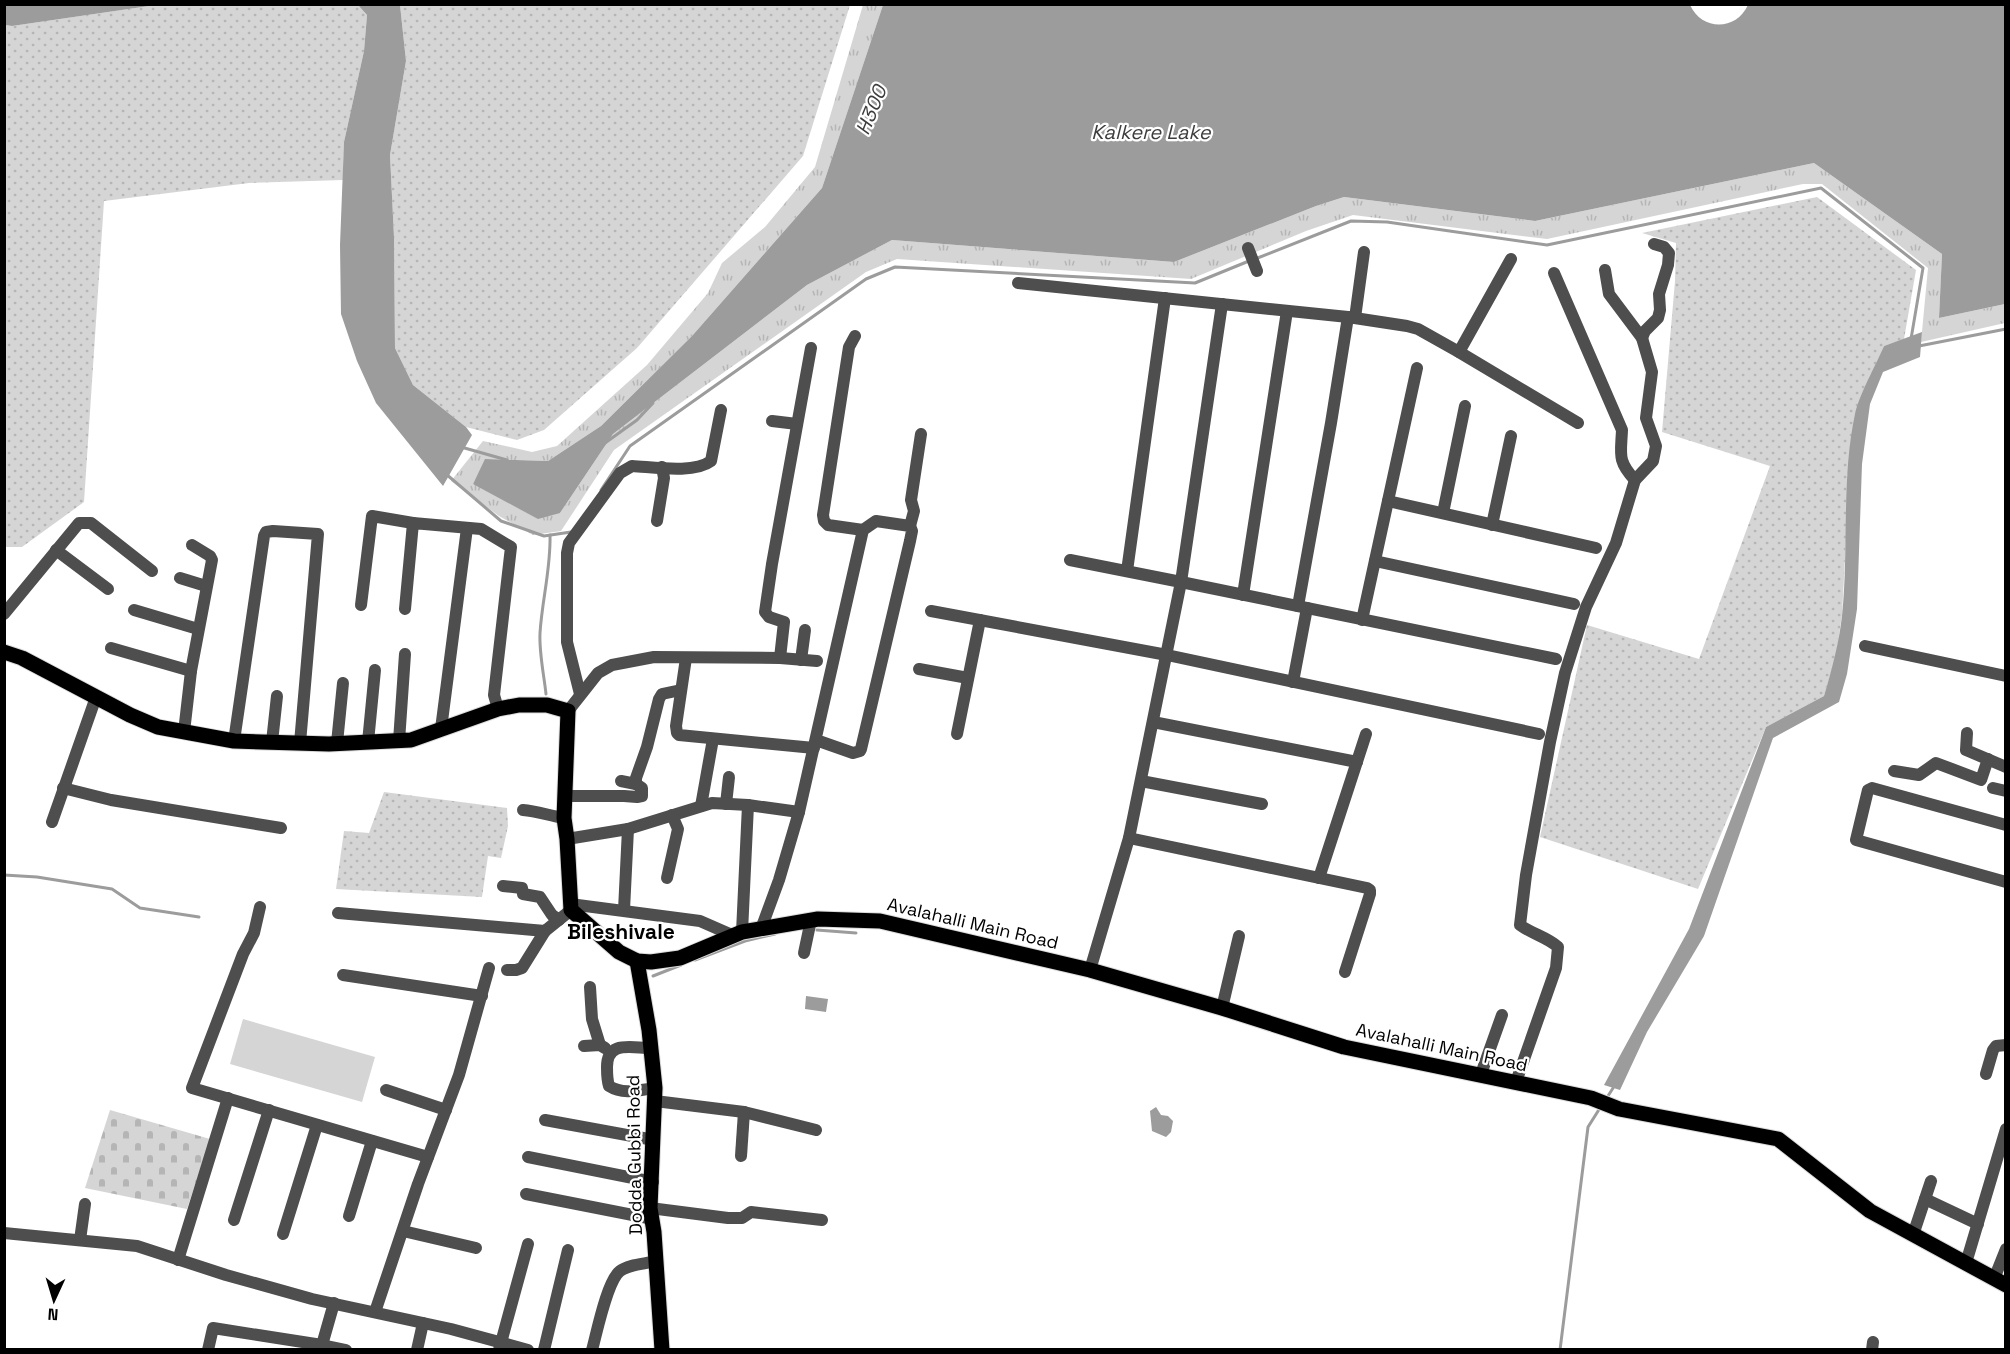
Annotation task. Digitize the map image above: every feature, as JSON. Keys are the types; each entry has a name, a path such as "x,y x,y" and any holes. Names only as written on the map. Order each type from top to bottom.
{"main road":[{"path":"4,652 22,658 130,716 158,726 234,741 337,743 411,740 498,709 519,705 547,705 568,711 564,818 567,839 567,911 618,952 637,961"},
{"name":"Avalahalli Main Road","path":"637,961 651,962 680,958 737,934 811,920 880,921 1090,970 1222,1008 1344,1047 1591,1098 1619,1109 1778,1139 1870,1211 2000,1282"},
{"name":"Dodda Gubbi Road","path":"637,961 651,1048 655,1095 652,1213 662,1350"}],"street":[{"path":"1642,338 1645,331 1658,318 1659,294 1668,265 1669,253 1664,247 1654,244"},
{"path":"1293,682 1302,607 1329,435 1364,252"},
{"path":"1459,352 1511,259"},
{"path":"1516,1082 1558,958 1558,947 1550,940 1538,937 1520,925 1526,875 1550,742 1565,674 1586,607 1616,543 1635,480 1653,461 1656,446 1646,418 1652,372 1642,338 1609,294 1605,270"},
{"path":"1554,273 1622,430 1619,454 1622,464 1635,480"},
{"path":"1018,283 1352,318 1407,326 1418,329 1459,352 1578,423"},
{"path":"1127,572 1165,298"},
{"path":"1090,970 1129,838 1167,655 1181,582 1222,304"},
{"path":"1243,595 1287,311"},
{"path":"855,336 849,347 823,516 828,525 863,530"},
{"path":"780,658 784,622 769,617 765,612 811,348"},
{"path":"1362,620 1417,368"},
{"path":"1443,513 1465,406"},
{"path":"580,694 567,642 569,543 625,469 632,466 698,467 711,461 721,410"},
{"path":"772,421 797,424"},
{"path":"686,658 677,733 682,736 815,744 853,753 860,751 912,531 910,526 914,511 911,500 921,434"},
{"path":"1492,525 1511,435"},
{"path":"657,521 664,478 662,467"},
{"path":"1388,501 1596,548"},
{"path":"361,605 372,516 413,523 481,529 511,548 494,695 498,709"},
{"path":"761,929 779,880 799,812 863,530 876,521 910,526"},
{"path":"4,614 79,523 91,523 152,571"},
{"path":"405,609 413,523"},
{"path":"441,729 467,528"},
{"path":"234,741 264,536 266,532 273,531 318,534 300,743"},
{"path":"184,732 191,670 212,558 192,545"},
{"path":"56,550 108,589"},
{"path":"1070,560 1556,659"},
{"path":"1375,561 1574,604"},
{"path":"180,578 206,586"},
{"path":"134,610 198,629"},
{"path":"931,610 1167,655 1539,734"},
{"path":"957,734 980,620"},
{"path":"801,660 805,630"},
{"path":"1865,646 2006,676"},
{"path":"111,648 191,670"},
{"path":"399,741 405,654"},
{"path":"568,711 598,673 612,665 654,657 780,658 817,661"},
{"path":"919,669 968,678"},
{"path":"368,742 375,670"},
{"path":"337,743 343,683"},
{"path":"636,784 659,699 662,694 681,690"},
{"path":"272,742 277,696"},
{"path":"52,822 96,697"},
{"path":"1153,722 1357,762"},
{"path":"1967,733 1966,750 2006,767"},
{"path":"1319,878 1366,734"},
{"path":"701,806 713,739"},
{"path":"1894,771 1919,775 1936,763 1981,780 1988,759"},
{"path":"726,804 729,777"},
{"path":"565,796 642,796 642,788 636,784 621,781"},
{"path":"1141,781 1262,804"},
{"path":"63,788 111,801 281,828"},
{"path":"2006,825 1872,788 1868,790 1856,840 2006,882"},
{"path":"567,839 628,830 712,803 799,812"},
{"path":"503,886 522,888 523,894 540,897 552,915 567,911 624,910 700,921 737,934 748,805"},
{"path":"523,810 564,818"},
{"path":"667,878 678,829 672,815"},
{"path":"624,910 628,830"},
{"path":"1129,838 1367,888 1370,890 1345,972"},
{"path":"260,907 251,943 243,954 192,1088 428,1157"},
{"path":"507,970 522,968 545,931 567,911"},
{"path":"338,913 545,931"},
{"path":"804,953 811,920"},
{"path":"1222,1008 1239,936"},
{"path":"375,1312 428,1157 459,1075 489,968"},
{"path":"343,975 482,996"},
{"path":"590,987 592,1019 606,1048 609,1086 623,1091 744,1112 816,1130"},
{"path":"1481,1074 1502,1015"},
{"path":"584,1046 651,1048"},
{"path":"1986,1074 1993,1050 1996,1046 2006,1046"},
{"path":"386,1090 446,1110"},
{"path":"178,1260 228,1098"},
{"path":"234,1220 269,1110"},
{"path":"741,1156 744,1112"},
{"path":"545,1120 654,1140"},
{"path":"284,1234 317,1125"},
{"path":"1966,1263 2006,1129"},
{"path":"349,1216 372,1141"},
{"path":"528,1157 653,1182"},
{"path":"1913,1235 1931,1180"},
{"path":"526,1194 652,1213 742,1218 751,1212 822,1220"},
{"path":"1925,1199 1978,1224"},
{"path":"80,1240 85,1204"},
{"path":"403,1231 476,1248"},
{"path":"4,1233 138,1246 226,1275 423,1323 500,1347 528,1350"},
{"path":"500,1347 528,1244"},
{"path":"2000,1282 2006,1249"},
{"path":"544,1350 568,1250"},
{"path":"592,1350 611,1283 618,1272 656,1261"},
{"path":"321,1348 334,1303"},
{"path":"417,1350 423,1323"},
{"path":"208,1350 213,1328 321,1348 346,1350"}],"green space":[{"path":"156,5 358,5 367,15 364,51 344,142 343,180 249,183 104,201 84,502 22,547 5,547 5,25 12,26"},
{"path":"400,5 850,5 803,156 637,348 544,430 517,440 466,427 413,385 395,348 394,237 390,155 406,61"},
{"path":"863,5 883,5 822,188 692,336 601,426 548,461 486,459 473,484 560,513 613,434 807,285 892,240 1174,262 1344,197 1535,221 1814,163 1942,254 1939,318 2005,304 2005,323 1921,342 1928,268 1822,184 1803,184 1547,239 1353,215 1306,231 1191,279 897,259 866,272 614,450 561,531 533,535 499,516 451,481 483,441 532,452 557,446 647,365 708,293 722,263 765,227 815,167"},
{"path":"1817,197 1916,270 1904,339 1884,346 1847,476 1842,615 1836,656 1824,696 1766,727 1698,889 1540,837 1587,625 1699,659 1770,466 1662,432 1675,281 1676,243 1642,233"},
{"path":"384,792 507,808 508,826 501,858 488,856 482,897 336,889 344,831 369,833"},
{"path":"243,1019 375,1057 362,1102 230,1064"},
{"path":"110,1110 210,1139 187,1209 85,1188"}],"water":[{"path":"5,4 156,5 12,26 5,25"},
{"path":"358,5 400,5 406,61 390,155 394,237 395,348 413,385 466,427 472,435 443,486 376,403 357,361 341,314 340,245 344,142 364,51 367,15"},
{"name":"Kalkere Lake","path":"883,5 1690,5 1702,20 1719,24 1736,20 1748,5 2005,5 2005,304 1939,318 1942,254 1814,163 1535,221 1344,197 1174,262 892,240 807,285 613,434 560,513 538,519 473,484 485,459 548,461 601,426 692,336 822,188"},
{"path":"1922,332 1920,357 1883,372 1870,404 1862,464 1857,609 1847,674 1839,702 1773,738 1704,936 1647,1032 1620,1090 1604,1085 1689,929 1766,727 1824,696 1835,656 1842,616 1848,464 1857,406 1884,346"},
{"path":"806,996 828,999 826,1012 805,1009"},
{"path":"1156,1107 1161,1115 1168,1116 1173,1121 1171,1132 1166,1137 1152,1131 1150,1111"}],"waterway":[{"path":"1255,259 1351,221 1387,222 1547,245 1821,188 1923,268 1911,339"},
{"path":"601,490 630,446 866,279 895,267 1195,283 1249,261"},
{"path":"1919,346 2006,329"},
{"path":"605,443 637,420 653,403"},
{"path":"461,447 507,460"},
{"path":"446,474 501,521 544,536 571,532"},
{"path":"546,694 540,633 550,535"},
{"path":"4,875 37,877 112,889 140,908 199,917"},
{"path":"817,930 856,933"},
{"path":"695,960 745,941 775,934"},
{"path":"653,976 681,965"},
{"path":"1606,1099 1615,1085"},
{"path":"1560,1350 1588,1127 1600,1108"}],"district":[{"name":"Bileshivale","path":"621,931"}],"water label":[{"name":"H300","path":"871,110"}]}
